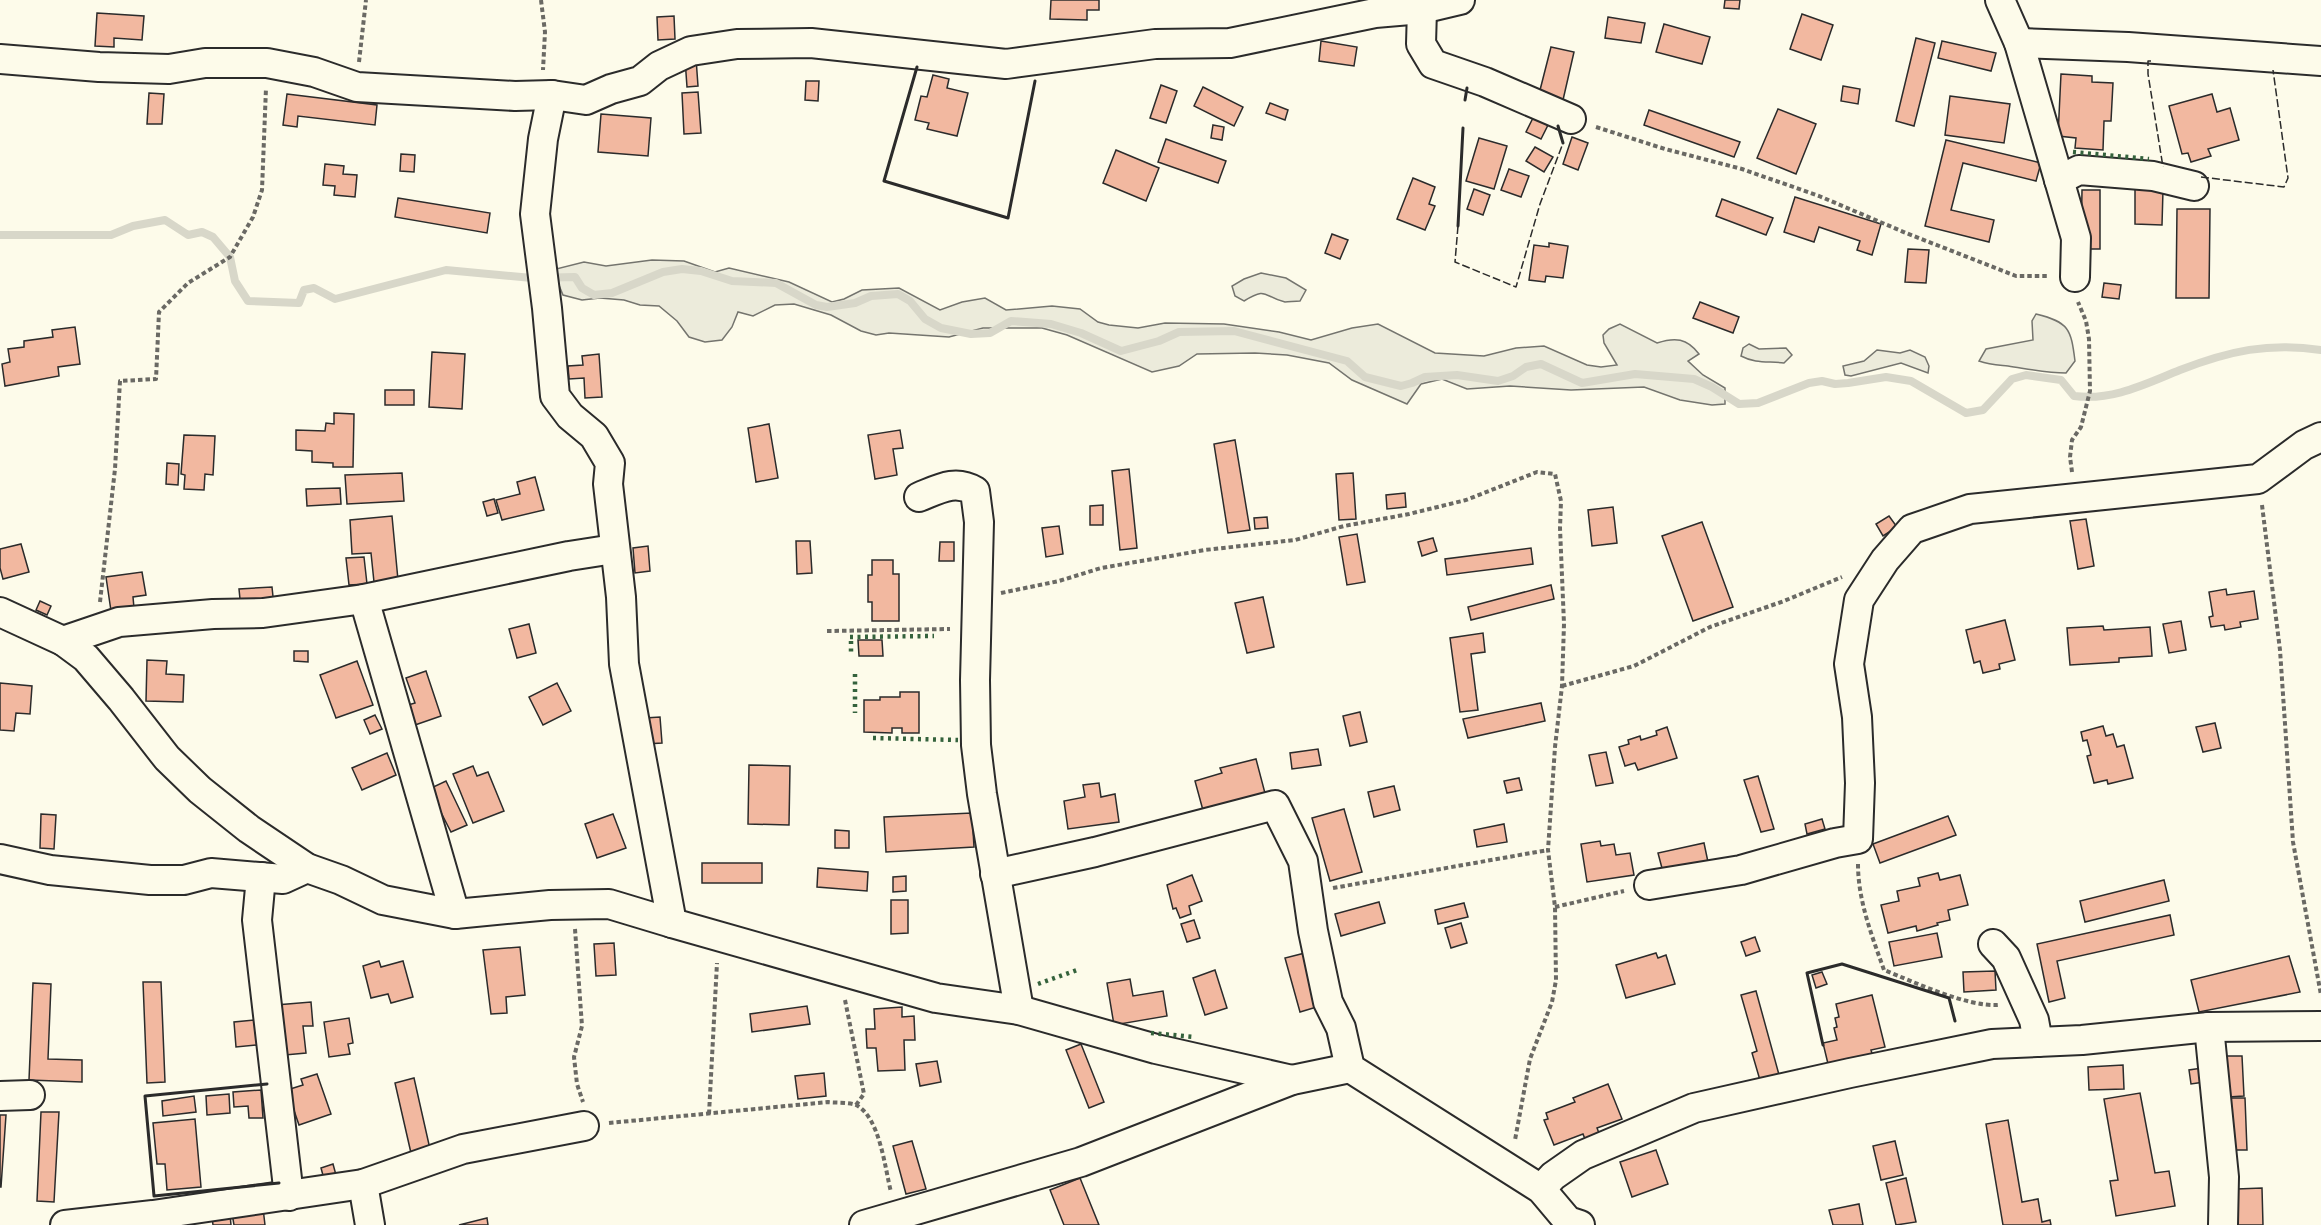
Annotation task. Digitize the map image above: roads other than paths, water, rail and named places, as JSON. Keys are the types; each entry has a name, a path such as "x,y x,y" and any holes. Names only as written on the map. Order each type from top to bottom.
{"street":[{"path":"0,58 99,67 169,69 205,63 267,63 314,72 357,87 516,96 547,95 586,100 611,89 640,81 658,66 691,51 737,44 811,43 1006,64 1155,44 1230,43 1375,13 1422,9 1460,0"},
{"path":"2000,0 2019,43 2076,238 2075,277"},
{"path":"1422,9 1421,44 1433,64 1485,82 1571,119"},
{"path":"2019,43 2128,47 2321,61"},
{"path":"547,95 535,214 555,396 570,416 594,436 610,463 608,484 621,597 624,664 672,923"},
{"path":"2059,180 2079,170 2153,176 2194,186"},
{"path":"1649,885 1741,870 1847,841 1860,783 1857,717 1849,664 1859,600 1885,560 1912,529 1970,509 2258,479 2304,445 2321,437"},
{"path":"919,497 950,484 965,485 975,491 979,522 975,680 976,745 995,874 1019,1010"},
{"path":"63,641 119,622 213,614 263,613 364,598 614,549"},
{"path":"364,598 455,914"},
{"path":"0,612 63,641 86,658 167,758 200,790 249,829 307,868 341,880 383,900 455,914 573,904 609,904 936,998 1019,1010 1156,1048 1292,1080"},
{"path":"995,874 1106,849 1275,805 1303,861 1306,893 1328,1002 1341,1028 1350,1068"},
{"path":"0,859 50,870 150,880 184,880 211,873 284,879 307,868"},
{"path":"261,877 257,920 289,1196"},
{"path":"1993,944 2006,958 2034,1020 2038,1042"},
{"path":"1541,1189 1553,1176 1583,1155 1694,1108 1992,1044 2082,1040 2209,1027 2321,1026"},
{"path":"2209,1027 2224,1177 2223,1225"},
{"path":"864,1225 918,1216 1081,1162 1292,1080 1350,1068 1541,1189 1566,1224"},
{"path":"0,1096 30,1095"},
{"path":"65,1225 289,1196 363,1184 463,1149 584,1126"},
{"path":"363,1184 369,1225"}],"waterway":[{"path":"0,235 111,235 133,226 165,220 188,235 202,232 213,237 230,257 235,281 248,301 299,303 304,290 314,288 335,299 446,270 532,278 575,277 582,288 594,295 612,293 663,272 682,269 701,271 732,281 776,283 816,305 827,307 855,303 871,296 898,294 910,301 925,319 941,328 971,334 990,333 1011,321 1051,324 1081,333 1121,351 1159,341 1179,332 1234,331 1347,361 1365,377 1401,386 1425,377 1457,375 1498,381 1513,376 1526,367 1541,364 1582,383 1635,374 1694,379 1739,404 1758,403 1809,383 1822,381 1835,384 1848,383 1886,377 1911,381 1966,413 1983,410 2012,379 2026,375 2061,380 2074,396 2102,396 2129,390 2198,363 2232,353 2284,347 2321,350"}]}
